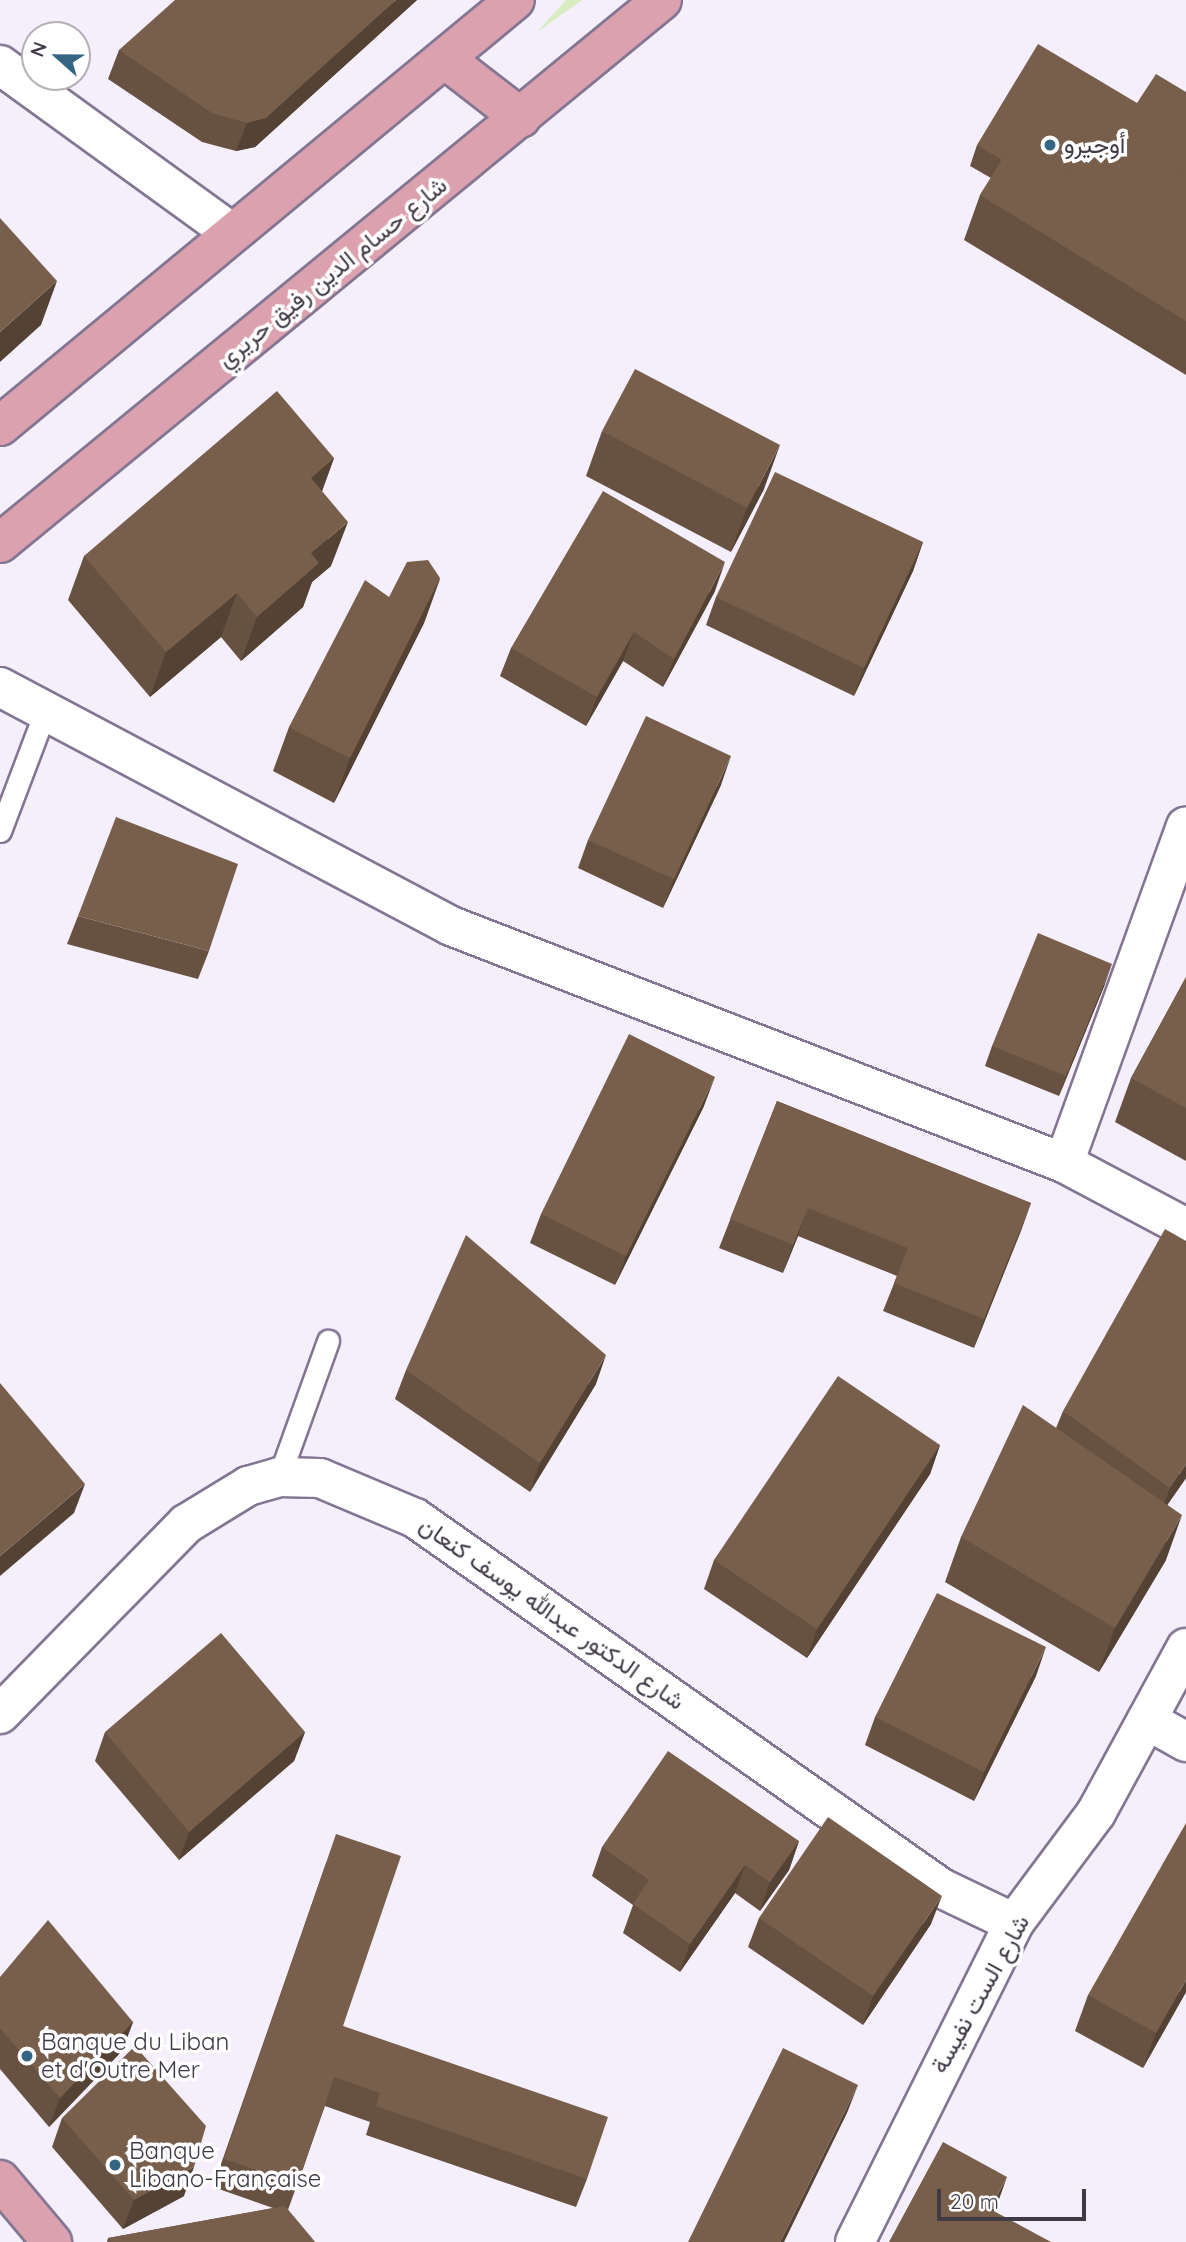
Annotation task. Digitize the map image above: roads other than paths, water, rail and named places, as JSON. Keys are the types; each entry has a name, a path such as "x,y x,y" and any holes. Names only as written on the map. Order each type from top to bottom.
{"main road":[{"path":"0,426 229,231 516,0"},
{"name":"شارع حسام الدين رفيق حريري","path":"0,543 662,0"},
{"path":"445,59 521,118"},
{"path":"0,2180 52,2242"}],"street":[{"path":"0,65 229,231"},
{"path":"0,687 451,926 1065,1163 1186,1228"},
{"path":"1065,1163 1186,825"},
{"name":"شارع الدكتور عبدالله يوسف كنعان","path":"0,1714 186,1524 220,1499 279,1477 320,1478 415,1518 941,1888 1014,1923"},
{"name":"شارع الست نفيسة","path":"855,2242 1014,1923 1096,1813 1186,1648"},
{"path":"1147,1720 1186,1742"}],"lane":[{"path":"0,831 45,712"},
{"path":"279,1477 328,1341"}],"place":[{"name":"أوجيرو","path":"1050,145"},
{"name":"Banque du Liban et d'Outre Mer","path":"27,2056"},
{"name":"Banque Libano-Française","path":"115,2165"}]}
